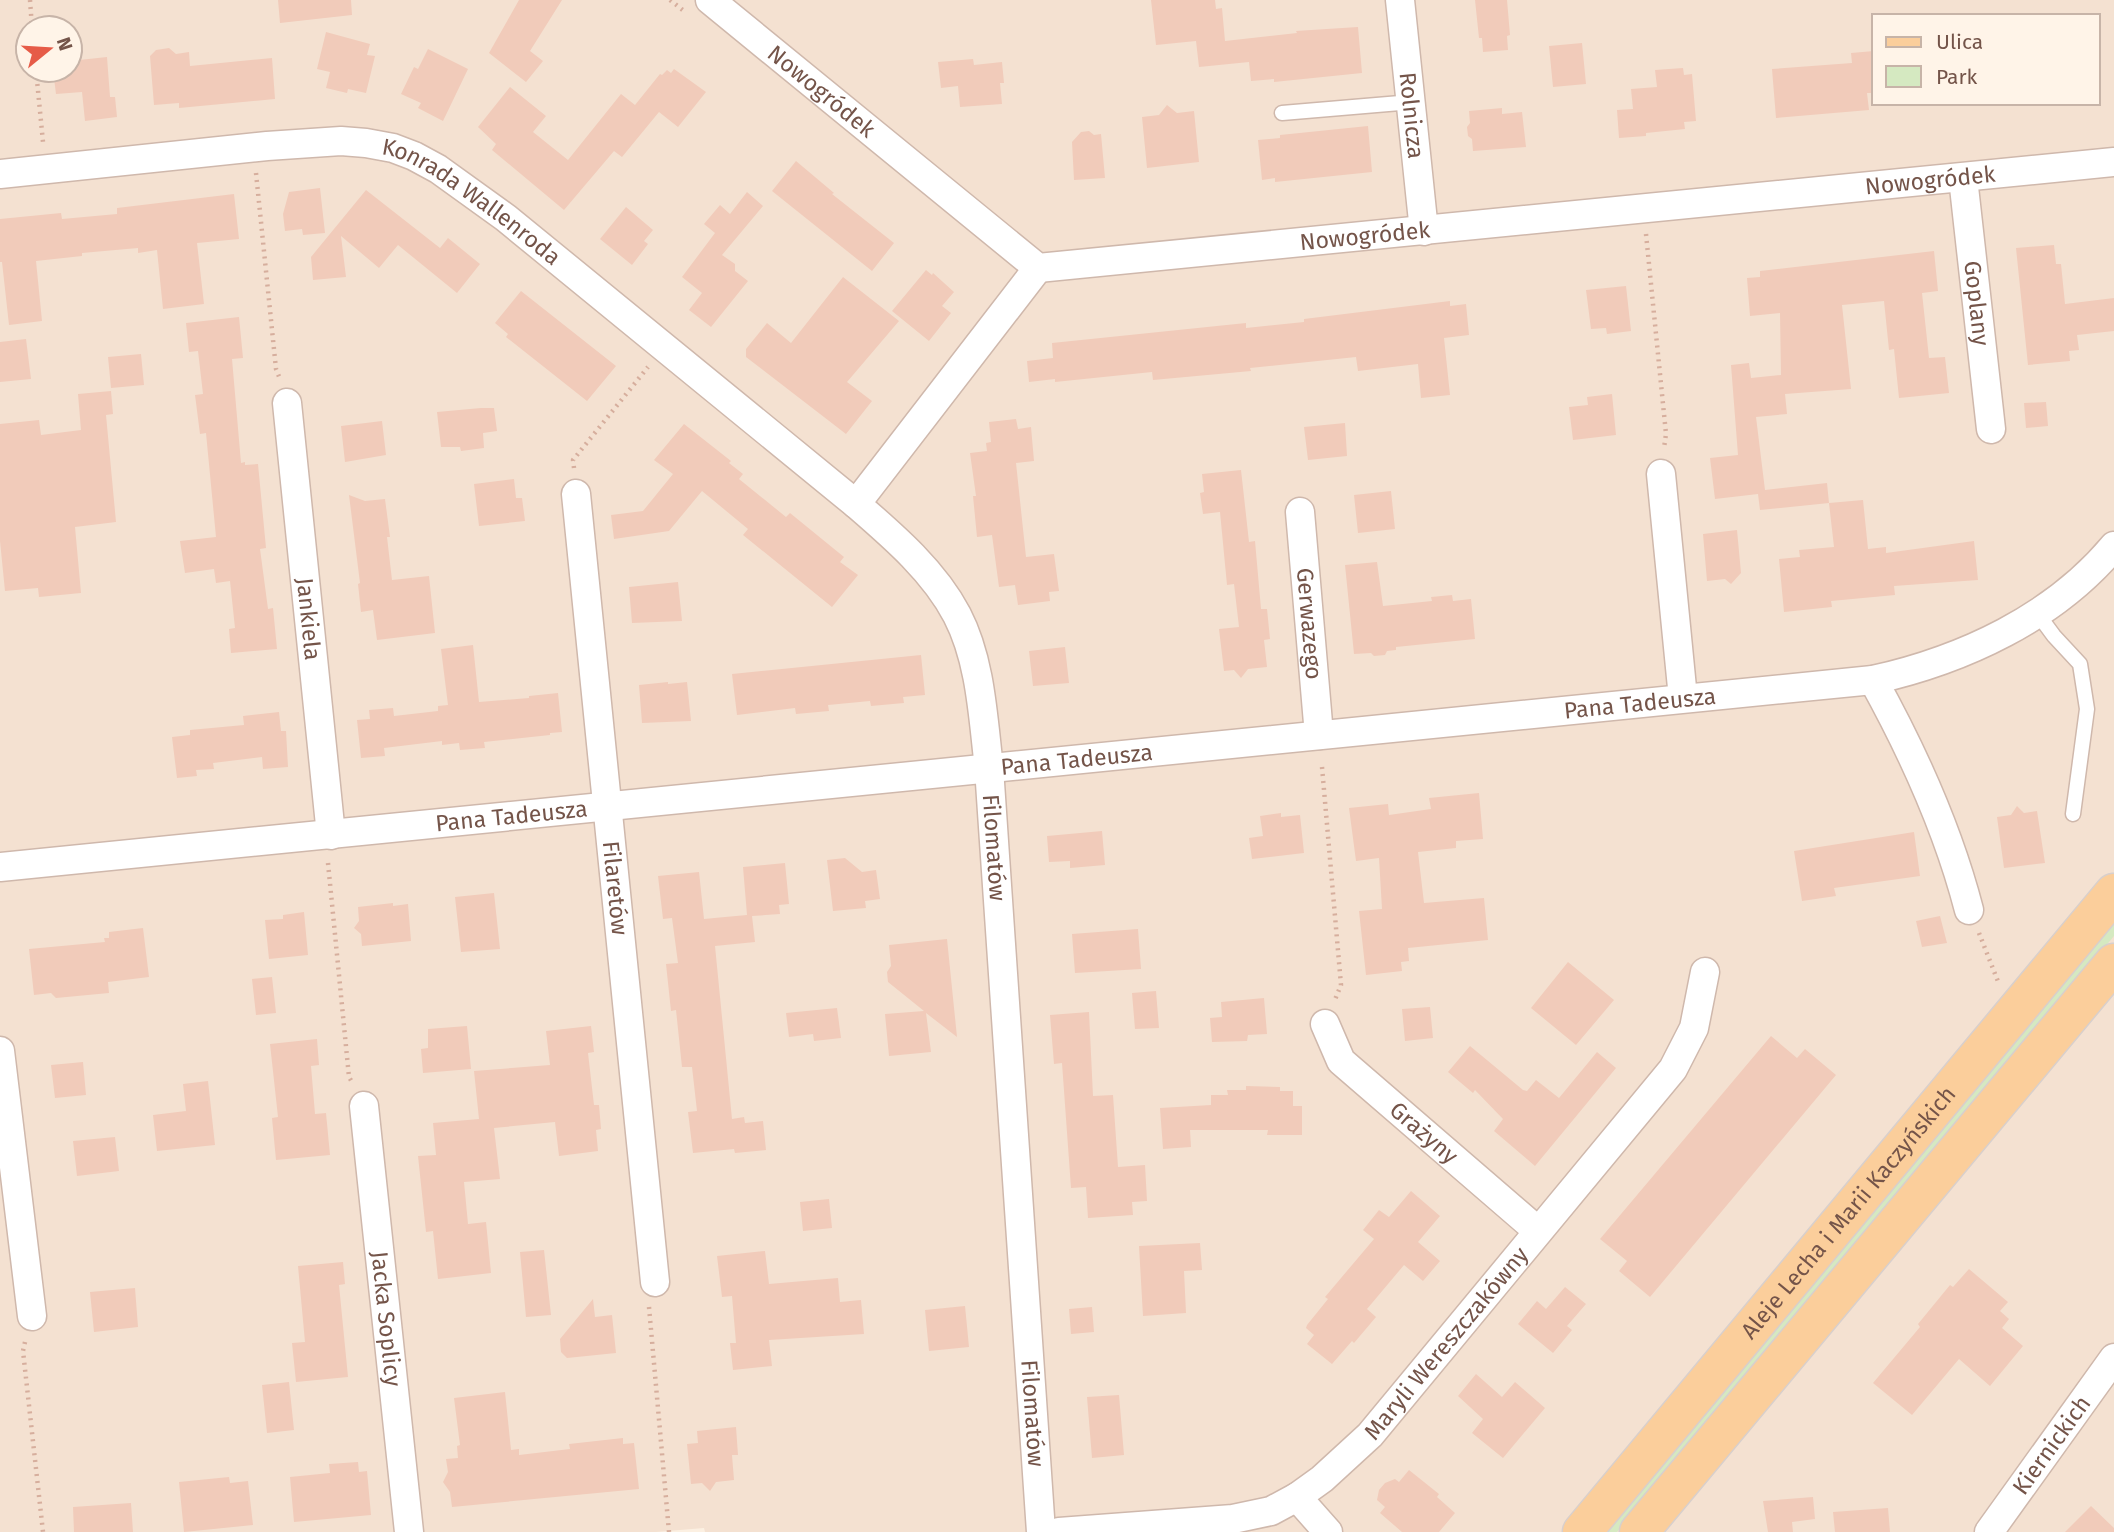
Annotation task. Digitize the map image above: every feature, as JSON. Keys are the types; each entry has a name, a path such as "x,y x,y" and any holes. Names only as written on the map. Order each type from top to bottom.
{"main road":[{"name":"Aleje Lecha i Marii Kaczyńskich","path":"1582,1532 2114,893"},
{"name":"Aleje Lecha i Marii Kaczyńskich","path":"1639,1532 2114,963"}],"street":[{"name":"Rolnicza","path":"1401,0 1424,231"},
{"name":"Nowogródek","path":"701,8 1038,268 2114,162"},
{"name":"Konrada Wallenroda","path":"0,174 341,141 375,145 414,156 438,169 506,218 856,504"},
{"name":"Goplany","path":"1963,178 1991,429"},
{"path":"856,504 1038,268"},
{"name":"Jankiela","path":"287,403 331,835"},
{"path":"1661,474 1683,698"},
{"name":"Filaretów","path":"576,494 655,1282"},
{"name":"Filomatów","path":"856,504 926,571 957,614 972,654 980,695 989,768 1041,1532"},
{"name":"Gerwazego","path":"1300,512 1319,735"},
{"name":"Pana Tadeusza","path":"0,867 1873,680 1909,672 1986,642 2037,613 2079,581 2114,546"},
{"path":"1873,680 1912,750 1959,869 1969,910"},
{"name":"Maryli Wereszczakówny","path":"1076,1531 1233,1526 1271,1511 1322,1479 1370,1435 1673,1069 1694,1028 1705,972"},
{"name":"Grażyny","path":"1325,1024 1341,1061 1538,1231"},
{"path":"0,1051 32,1316"},
{"name":"Jacka Soplicy","path":"363,1106 409,1532"},
{"name":"Kiernickich","path":"1989,1532 2114,1359"},
{"path":"1297,1497 1328,1532"}],"lane":[{"path":"1282,113 1412,102"},
{"path":"2037,613 2080,664 2087,709 2073,814"}],"path":[{"path":"670,0 701,8"},
{"path":"37,84 43,150"},
{"path":"253,148 276,369 287,403"},
{"path":"1644,209 1665,434 1661,474"},
{"path":"576,494 573,460 664,347"},
{"path":"1322,767 1341,985 1325,1024"},
{"path":"328,863 349,1077 363,1106"},
{"path":"1969,910 2000,985"},
{"path":"655,1282 648,1310 669,1532"},
{"path":"32,1316 23,1352 43,1532"}],"shaded area":[{"path":"0,0 2114,0 2114,1532 705,1532 704,1528 656,1532 0,1532"}],"green space":[{"path":"2114,916 2114,936 1617,1532 1602,1532"}],"building":[{"path":"278,0 351,0 352,15 280,23"},
{"path":"519,0 562,0 530,51 543,61 526,82 489,53"},
{"path":"1151,0 1215,0 1216,9 1222,8 1225,41 1297,33 1296,31 1358,27 1362,73 1274,82 1274,79 1251,81 1249,62 1199,67 1196,41 1156,45"},
{"path":"1475,0 1507,0 1510,35 1507,36 1508,50 1483,52"},
{"path":"326,32 370,44 367,55 375,56 366,93 348,89 347,93 326,88 330,72 317,69"},
{"path":"1582,43 1586,84 1553,87 1549,46"},
{"path":"169,48 176,54 189,52 190,66 272,58 275,99 179,108 179,103 154,105 150,56 156,50"},
{"path":"428,49 468,69 443,121 418,108 421,103 401,94 414,67 418,69"},
{"path":"1872,51 1872,93 1867,93 1869,110 1776,118 1772,69 1852,63 1851,53"},
{"path":"107,57 110,97 115,97 117,117 85,121 82,92 56,94 55,84 84,84 84,59"},
{"path":"973,59 974,65 1002,62 1002,104 960,107 958,86 941,88 938,62"},
{"path":"1683,68 1684,75 1692,74 1696,121 1684,122 1685,129 1619,138 1617,110 1633,109 1631,89 1657,87 1655,70"},
{"path":"674,69 706,92 678,127 659,112 622,157 614,151 564,210 492,150 496,144 478,127 510,87 546,116 533,132 568,160 621,94 635,105 660,74 667,70 671,73"},
{"path":"1167,105 1177,113 1194,111 1199,162 1147,168 1142,117 1159,115"},
{"path":"1502,108 1502,114 1522,112 1526,147 1473,151 1467,127 1470,123 1469,111"},
{"path":"1368,126 1372,172 1275,182 1275,178 1262,180 1258,140 1280,138 1280,135"},
{"path":"1089,131 1094,135 1101,134 1105,178 1074,180 1072,142 1081,132"},
{"path":"796,161 834,193 832,194 894,243 872,271 772,191"},
{"path":"320,188 325,233 303,235 302,229 285,231 283,214 289,192"},
{"path":"366,190 440,248 448,238 480,264 457,293 398,245 379,268 341,236 346,277 313,280 311,257"},
{"path":"747,192 763,206 722,255 735,264 735,271 748,281 711,327 689,310 702,293 682,277 715,233 704,224 720,205 730,214"},
{"path":"234,194 239,239 197,243 204,304 163,309 157,250 138,253 138,248 82,253 82,256 36,261 42,321 9,325 0,262 0,219 61,213 62,219 117,214 117,208"},
{"path":"626,207 653,230 644,241 648,244 632,265 600,239"},
{"path":"2054,245 2056,264 2061,264 2065,304 2114,298 2114,331 2077,335 2079,350 2069,351 2070,361 2028,365 2016,248"},
{"path":"1934,251 1938,291 1922,293 1929,358 1945,357 1949,393 1899,398 1894,349 1889,350 1884,301 1842,305 1851,389 1785,394 1787,414 1756,417 1765,490 1827,483 1829,503 1760,510 1758,494 1715,499 1710,458 1738,455 1731,365 1749,363 1751,378 1781,375 1780,313 1750,316 1747,278 1760,277 1760,271"},
{"path":"926,270 954,292 942,306 951,313 929,341 892,311"},
{"path":"843,277 899,321 847,382 872,401 846,434 746,357 746,349 767,323 791,343"},
{"path":"1626,286 1631,331 1607,334 1606,328 1591,329 1586,290"},
{"path":"521,291 616,366 587,401 506,337 508,334 495,323"},
{"path":"1450,301 1450,306 1466,304 1469,335 1444,338 1450,395 1421,398 1418,364 1358,371 1356,357 1153,380 1152,372 1055,382 1055,379 1029,382 1027,361 1053,358 1052,343 1246,323 1246,328 1304,322 1304,319"},
{"path":"239,317 243,358 232,359 241,463 258,464 266,548 260,549 268,609 273,608 277,649 231,653 229,629 235,628 230,581 216,583 214,569 185,573 180,541 216,537 206,433 200,434 195,395 203,394 198,351 189,352 186,323"},
{"path":"26,339 31,379 0,382 0,342"},
{"path":"141,354 144,385 111,388 108,357"},
{"path":"111,391 113,414 106,415 116,522 75,527 81,593 39,597 38,588 5,591 0,541 0,424 39,420 41,435 81,430 78,394"},
{"path":"1612,394 1616,435 1573,440 1569,407 1588,405 1587,397"},
{"path":"2046,402 2048,426 2026,428 2024,403"},
{"path":"494,408 497,431 483,433 484,448 461,451 460,447 441,447 437,412"},
{"path":"1016,419 1018,429 1031,427 1034,461 1016,463 1026,557 1054,554 1059,591 1049,592 1050,601 1018,605 1015,585 999,587 992,535 977,537 973,496 976,496 970,453 987,451 986,443 991,442 989,422"},
{"path":"382,421 386,455 345,462 341,426"},
{"path":"1345,423 1347,456 1308,460 1304,427"},
{"path":"684,424 731,461 729,463 743,474 739,479 786,517 790,513 844,557 840,562 858,575 832,607 743,535 748,529 702,491 669,531 614,539 611,515 643,511 673,474 654,460"},
{"path":"1241,470 1249,542 1255,541 1261,609 1267,609 1270,639 1264,640 1267,667 1248,669 1241,678 1234,670 1224,671 1219,629 1239,627 1234,584 1227,585 1220,512 1203,514 1200,493 1204,492 1202,474"},
{"path":"514,479 516,498 522,498 525,521 479,526 474,484"},
{"path":"1391,491 1395,529 1358,533 1354,495"},
{"path":"349,495 365,501 385,499 392,580 429,576 435,633 377,640 373,610 361,612"},
{"path":"1863,500 1868,549 1886,547 1886,553 1974,541 1978,580 1894,586 1895,595 1831,601 1832,607 1784,612 1779,559 1800,557 1799,550 1834,547 1829,503"},
{"path":"1737,530 1741,573 1731,584 1725,579 1707,581 1703,534"},
{"path":"1377,562 1383,606 1432,601 1431,597 1452,595 1453,601 1471,599 1475,639 1396,647 1396,650 1387,651 1385,655 1354,654 1345,565"},
{"path":"678,582 682,621 632,623 629,587"},
{"path":"473,645 479,702 558,693 562,732 484,742 485,748 460,750 459,743 442,745 442,741 384,748 385,756 361,758 357,720 370,719 369,710 393,708 394,716 438,711 438,706 448,705 441,649"},
{"path":"1065,647 1069,683 1033,686 1029,651"},
{"path":"921,655 925,695 903,697 904,703 871,706 870,701 828,705 829,711 796,714 795,708 737,715 732,674"},
{"path":"687,682 691,721 642,723 639,685"},
{"path":"279,712 281,731 286,731 288,767 263,769 262,757 213,763 214,769 196,770 197,776 177,778 172,737 190,735 190,730 244,725 243,716"},
{"path":"1479,793 1483,839 1456,841 1456,848 1418,852 1424,903 1484,898 1488,940 1408,948 1409,961 1401,962 1402,971 1366,975 1359,911 1382,909 1379,858 1356,861 1349,808 1388,804 1389,815 1431,809 1429,798"},
{"path":"2017,806 2024,813 2037,811 2045,863 2004,868 1997,817 2011,815"},
{"path":"1281,813 1281,817 1300,815 1304,853 1252,859 1249,838 1263,836 1260,816"},
{"path":"1102,831 1105,865 1070,868 1070,861 1049,862 1047,836"},
{"path":"1914,832 1920,876 1834,888 1836,896 1802,901 1794,851"},
{"path":"845,858 862,872 876,870 880,899 865,901 866,908 833,911 827,860"},
{"path":"785,863 789,904 779,905 780,914 752,916 755,942 715,946 732,1119 744,1117 745,1123 763,1121 766,1150 735,1153 734,1149 693,1153 688,1112 697,1111 692,1067 682,1067 676,1010 671,1011 666,964 678,963 672,918 663,919 658,876 699,872 704,919 747,915 743,867"},
{"path":"494,893 500,949 461,952 455,897"},
{"path":"393,903 393,906 408,904 411,941 362,946 361,934 354,928 359,921 358,907"},
{"path":"304,912 308,955 269,959 265,920 283,919 283,915"},
{"path":"1940,916 1947,943 1922,947 1916,921"},
{"path":"143,928 149,977 108,982 109,993 56,998 51,993 34,995 29,949 105,942 104,938 109,938 109,932"},
{"path":"1138,929 1141,969 1075,973 1072,934"},
{"path":"947,939 957,1037 926,1013 931,1052 889,1056 885,1014 924,1011 888,982 887,972 891,966 889,945"},
{"path":"1568,962 1614,1000 1576,1045 1531,1008"},
{"path":"272,977 276,1013 256,1015 252,979"},
{"path":"1156,991 1159,1028 1135,1029 1132,993"},
{"path":"1264,998 1267,1034 1248,1035 1247,1041 1212,1042 1210,1018 1222,1017 1221,1002"},
{"path":"1430,1007 1433,1038 1405,1041 1402,1009"},
{"path":"837,1008 841,1038 814,1041 813,1034 789,1037 786,1013"},
{"path":"1089,1012 1093,1096 1113,1095 1118,1167 1145,1165 1147,1201 1132,1202 1133,1215 1088,1218 1086,1187 1071,1188 1062,1063 1054,1064 1050,1015"},
{"path":"467,1026 471,1069 423,1073 421,1049 428,1048 428,1029"},
{"path":"591,1026 594,1052 588,1053 594,1105 599,1105 601,1129 596,1130 598,1151 559,1156 555,1122 494,1128 500,1179 464,1182 468,1224 486,1222 491,1273 438,1279 433,1231 426,1232 418,1156 436,1155 433,1123 479,1119 474,1071 550,1065 546,1031"},
{"path":"1771,1036 1797,1058 1805,1049 1836,1075 1650,1297 1619,1271 1627,1261 1600,1239"},
{"path":"317,1039 319,1065 311,1066 315,1114 326,1113 330,1155 276,1160 272,1118 278,1117 270,1044"},
{"path":"1470,1046 1523,1090 1527,1091 1536,1080 1559,1098 1597,1052 1616,1068 1535,1166 1494,1131 1503,1119 1475,1090 1473,1093 1448,1072"},
{"path":"83,1062 86,1095 55,1098 51,1065"},
{"path":"208,1081 215,1145 157,1151 153,1115 186,1111 183,1084"},
{"path":"1246,1086 1280,1087 1280,1091 1293,1091 1293,1106 1302,1106 1302,1135 1267,1135 1268,1130 1190,1130 1191,1147 1163,1149 1160,1108 1211,1105 1211,1095 1228,1095 1227,1090 1246,1090"},
{"path":"115,1137 119,1171 77,1176 73,1141"},
{"path":"1411,1191 1440,1216 1418,1242 1440,1261 1423,1281 1404,1265 1367,1309 1376,1317 1332,1364 1307,1344 1314,1335 1306,1328 1307,1325 1328,1299 1325,1297 1374,1239 1363,1230 1379,1210 1389,1217"},
{"path":"829,1199 832,1228 803,1231 800,1202"},
{"path":"1200,1243 1202,1270 1184,1271 1186,1313 1143,1316 1139,1246"},
{"path":"544,1250 551,1315 526,1317 520,1252"},
{"path":"765,1251 769,1284 838,1278 840,1302 861,1300 864,1334 769,1340 772,1366 733,1370 730,1343 736,1343 732,1296 722,1297 717,1256"},
{"path":"343,1262 345,1284 339,1285 348,1377 296,1382 292,1343 305,1342 298,1266"},
{"path":"1969,1269 2008,1302 2000,1311 2009,1319 2002,1328 2023,1346 1990,1386 1959,1359 1912,1415 1873,1383 1920,1327 1918,1324 1950,1285 1953,1287"},
{"path":"1565,1287 1586,1304 1567,1326 1572,1330 1553,1353 1518,1324 1537,1301 1546,1309"},
{"path":"135,1288 138,1327 94,1332 90,1292"},
{"path":"593,1299 595,1317 612,1315 616,1353 567,1358 561,1352 560,1339"},
{"path":"965,1306 969,1347 929,1351 925,1310"},
{"path":"1092,1307 1094,1332 1071,1334 1069,1309"},
{"path":"1476,1374 1502,1397 1515,1382 1545,1408 1503,1458 1472,1433 1483,1419 1458,1396"},
{"path":"289,1382 294,1430 267,1433 262,1385"},
{"path":"505,1392 511,1450 519,1449 519,1455 570,1449 569,1444 623,1438 623,1444 634,1443 639,1489 452,1507 450,1492 443,1482 448,1472 446,1459 458,1458 457,1446 460,1445 454,1398"},
{"path":"1119,1395 1124,1455 1092,1458 1087,1397"},
{"path":"736,1427 738,1455 732,1455 734,1480 716,1482 710,1491 702,1483 691,1484 687,1444 698,1443 697,1431"},
{"path":"358,1462 359,1472 367,1471 371,1515 294,1522 290,1477 330,1473 329,1464"},
{"path":"1409,1470 1439,1494 1437,1497 1455,1513 1439,1532 1402,1532 1380,1513 1385,1507 1377,1500 1379,1490 1385,1483 1395,1479 1399,1482"},
{"path":"229,1477 230,1483 248,1481 253,1525 184,1532 179,1482"},
{"path":"1813,1497 1815,1519 1792,1522 1793,1532 1768,1532 1763,1501"},
{"path":"131,1503 133,1532 74,1532 73,1507"},
{"path":"2091,1506 2114,1528 2114,1532 2065,1532"},
{"path":"1888,1508 1890,1532 1835,1532 1833,1512"}]}
